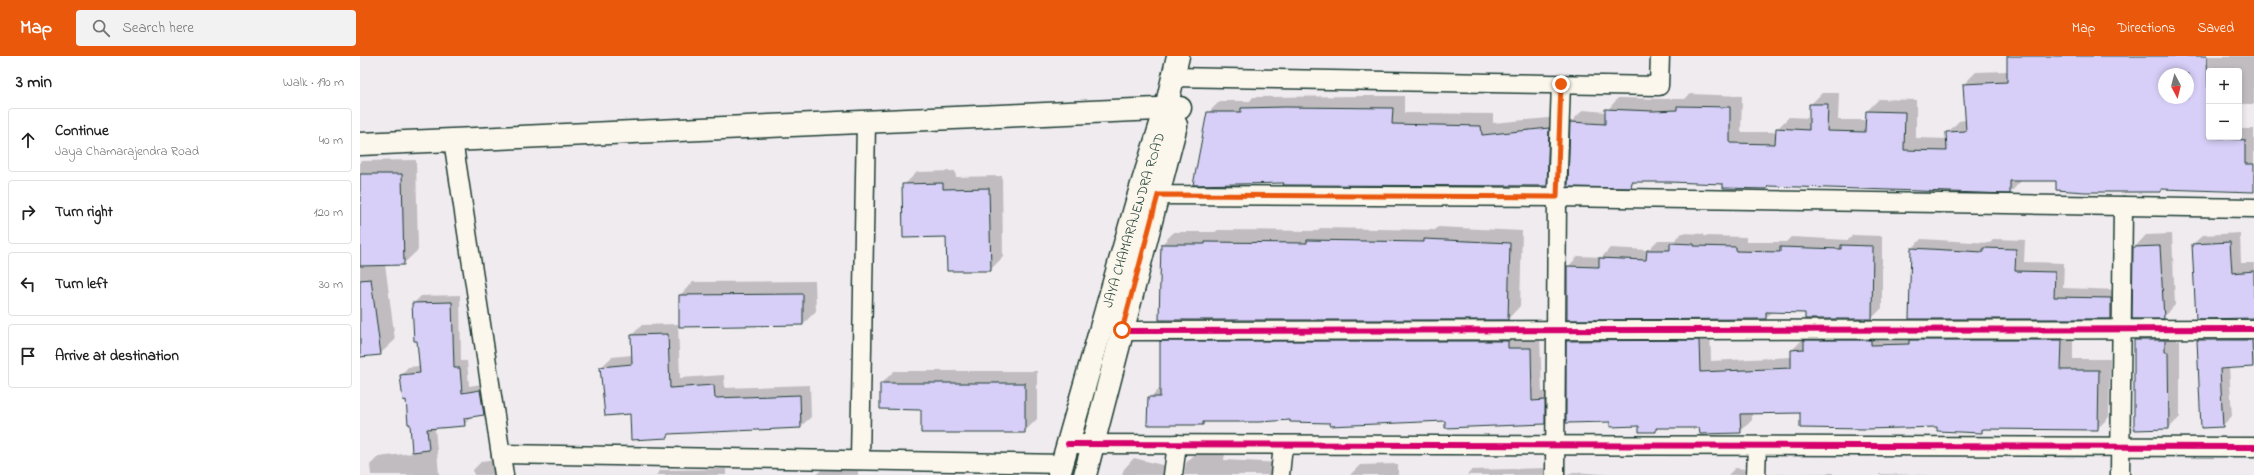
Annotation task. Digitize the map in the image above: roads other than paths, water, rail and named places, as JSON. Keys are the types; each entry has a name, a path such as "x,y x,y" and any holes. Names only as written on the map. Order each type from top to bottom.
{"street":[{"name":"JAYA CHAMARAJENDRA ROAD","path":"1063,461 1149,193 1173,108 1180,70 1194,56"},
{"path":"1180,70 1561,84 1659,86 1660,56"},
{"path":"1555,475 1557,197 1561,84"},
{"path":"360,144 1173,108"},
{"path":"860,460 866,122"},
{"path":"453,140 504,475"},
{"name":"JAYA CHAMARAJENDRA ROAD","path":"1084,475 1122,330 1149,193"},
{"path":"1149,193 1557,197 2254,208"},
{"path":"2120,475 2119,447 2123,206"},
{"path":"1122,330 2254,329"},
{"path":"500,454 860,460 1063,461 1092,446 1177,444 2254,447"},
{"path":"1173,475 1177,444"},
{"path":"1280,475 1283,445"},
{"path":"1756,475 1757,446"}]}
